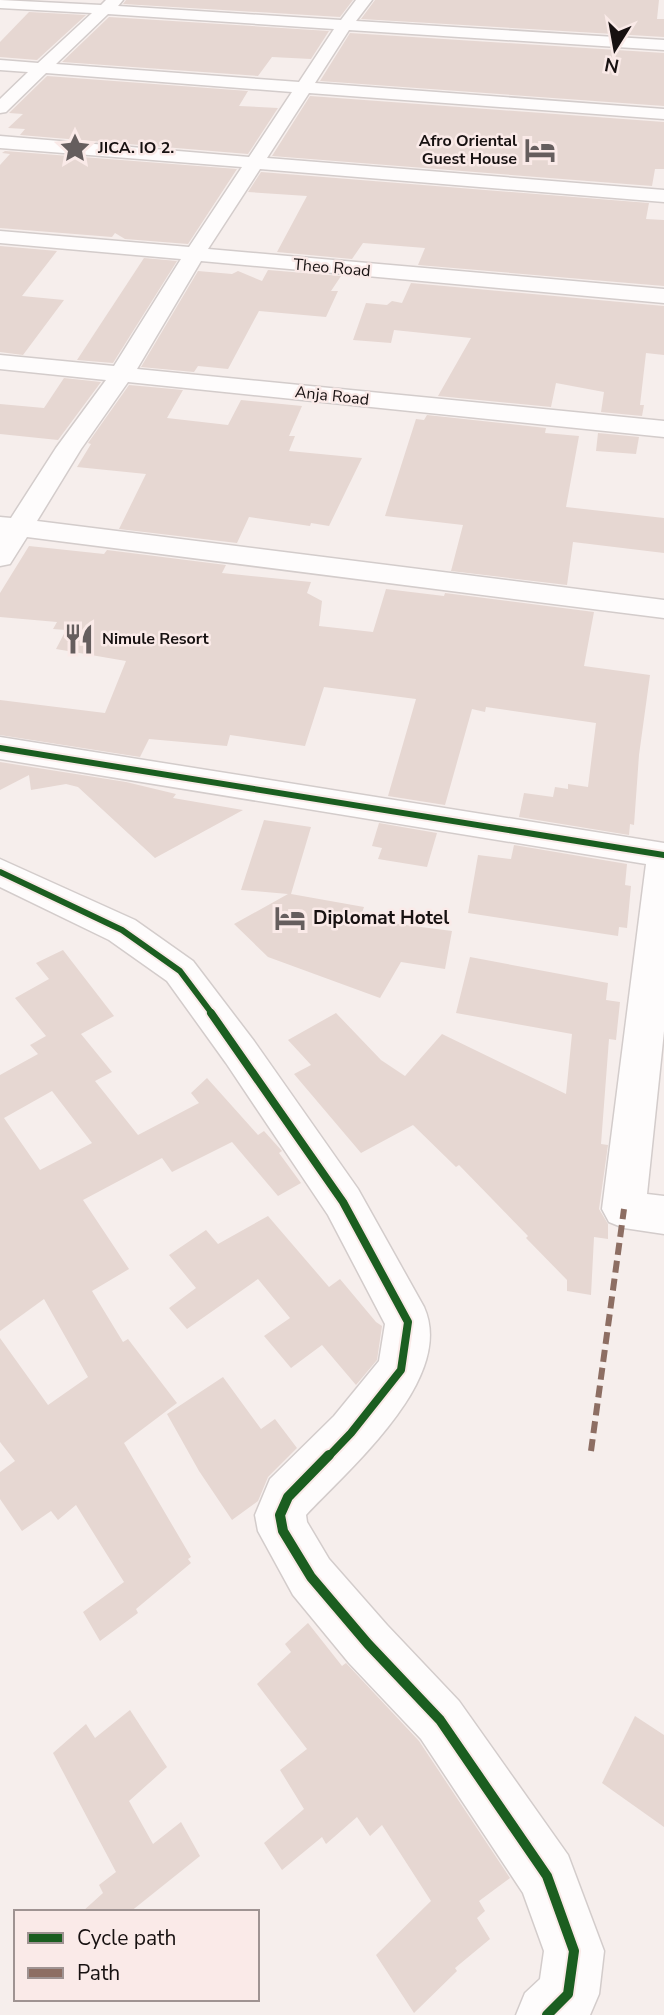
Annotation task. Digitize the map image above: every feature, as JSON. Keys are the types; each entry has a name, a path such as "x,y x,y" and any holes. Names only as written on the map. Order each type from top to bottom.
{"street":[{"path":"0,558 10,526 122,374 157,312 344,26 364,0"},
{"path":"0,3 110,5 344,26 664,45"},
{"path":"0,108 110,5"},
{"path":"0,65 664,114"},
{"path":"0,142 664,196"},
{"name":"Theo Road","path":"0,237 664,296"},
{"name":"Anja Road","path":"0,362 664,429"},
{"path":"10,526 664,609"},
{"path":"0,748 664,855"},
{"path":"664,862 624,1209 664,1215"},
{"path":"0,872 122,930 180,971 240,1052 343,1202 408,1322 401,1370 351,1433 288,1497 280,1515 283,1531 311,1577 368,1644 440,1720 547,1876 574,1951 568,1994 547,2015"}],"building":[{"path":"126,0 353,0 340,17 123,4"},
{"path":"375,0 659,0 657,19 664,19 664,37 361,19"},
{"path":"29,12 86,15 37,60 0,57 0,42"},
{"path":"109,17 329,31 311,59 272,57 258,76 62,62"},
{"path":"350,33 664,53 664,106 320,81"},
{"path":"47,76 248,91 239,106 278,108 248,154 20,135 25,129 8,128 23,114 9,113"},
{"path":"310,96 664,122 664,169 655,169 652,186 272,156"},
{"path":"5,151 237,169 188,244 125,239 115,233 112,237 0,228 0,165 10,154 2,153"},
{"path":"261,172 649,203 646,219 664,220 664,286 418,265 425,248 363,243 352,259 277,252 307,196 248,192"},
{"path":"0,246 57,251 22,296 64,300 23,355 0,352"},
{"path":"144,258 177,261 113,363 77,360"},
{"path":"268,270 341,276 331,291 338,291 326,317 259,311 228,369 198,366 194,372 141,367 198,271 232,274 238,271 262,281"},
{"path":"411,283 664,306 664,355 646,353 640,405 644,405 642,416 601,412 604,392 556,383 551,407 438,396 471,338 394,330 391,343 353,340 366,303 402,303"},
{"path":"64,378 101,382 58,440 0,434 0,404 44,408"},
{"path":"129,385 183,390 167,418 228,425 241,400 302,406 289,436 295,436 289,451 362,458 329,526 311,523 310,526 249,517 237,543 119,529 146,474 77,467 91,444 88,443"},
{"path":"427,415 546,428 545,433 579,436 566,507 664,518 664,553 573,542 567,585 451,571 463,525 385,516 416,419 424,420"},
{"path":"598,433 639,437 636,454 596,451"},
{"path":"29,546 104,554 107,550 226,565 222,573 311,582 307,593 322,601 319,626 373,632 386,589 444,596 445,593 594,612 584,666 650,675 639,755 634,825 630,824 629,835 519,817 524,793 553,797 555,787 568,789 568,784 588,787 596,723 486,707 485,712 472,709 445,805 388,796 416,699 324,687 305,746 230,735 227,746 149,739 140,757 0,735 0,700 105,713 126,661 56,649 66,630 53,629 57,622 0,617 0,593"},
{"path":"0,762 126,782 176,794 173,798 243,810 155,858 78,787 66,784 31,790 29,775 0,790"},
{"path":"264,820 311,827 291,894 364,907 360,919 452,931 445,969 401,962 380,998 268,957 234,924 288,894 241,890"},
{"path":"379,823 437,833 427,867 378,859 382,848 372,846"},
{"path":"514,845 627,864 625,885 631,886 627,928 619,927 618,936 468,913 478,855 511,859"},
{"path":"63,950 114,1016 81,1034 112,1072 95,1081 138,1135 199,1103 191,1093 207,1078 258,1135 264,1131 282,1151 279,1153 301,1183 278,1196 232,1142 172,1172 162,1158 83,1200 129,1269 92,1291 123,1342 128,1339 177,1403 124,1443 191,1557 188,1559 191,1563 136,1609 138,1613 100,1641 83,1612 124,1582 76,1505 58,1520 51,1511 22,1531 0,1499 0,1472 15,1461 0,1442 0,1338 48,1405 88,1377 44,1299 0,1331 0,1075 38,1054 30,1045 46,1036 15,998 49,979 36,963","holes":["52,1091 92,1143 40,1170 4,1118"]},
{"path":"470,957 608,983 606,1000 620,1002 616,1040 609,1039 601,1144 608,1145 599,1209 608,1224 608,1239 594,1237 591,1295 567,1291 567,1280 526,1238 528,1236 459,1165 456,1167 413,1125 361,1153 294,1074 311,1065 288,1040 336,1013 381,1060 405,1076 442,1034 566,1094 572,1034 456,1013"},
{"path":"268,1216 329,1287 340,1279 382,1326 377,1360 356,1385 322,1345 291,1368 264,1336 290,1318 258,1279 187,1329 169,1308 196,1288 169,1255 206,1230 218,1244"},
{"path":"223,1377 261,1429 275,1419 297,1448 268,1477 258,1501 232,1520 199,1471 167,1414"},
{"path":"308,1623 342,1666 346,1663 419,1741 510,1878 479,1901 485,1911 477,1918 490,1939 455,1968 457,1971 414,2013 376,1955 431,1901 382,1825 370,1836 357,1817 326,1844 322,1837 282,1870 264,1843 304,1809 280,1770 307,1749 257,1684 291,1652 285,1644"},
{"path":"130,1710 167,1767 129,1801 153,1844 181,1822 200,1856 132,1910 84,1910 103,1893 99,1885 116,1872 53,1753 86,1724 95,1738"},
{"path":"635,1716 664,1735 664,1827 602,1783"}],"marked path":[{"path":"591,1451 624,1209"}],"cycle path":[{"path":"0,748 664,855"},
{"path":"0,872 122,930 180,971 240,1052 343,1202 408,1322 401,1370 351,1433 288,1497 280,1515 283,1531 311,1577 368,1644 440,1720 547,1876 574,1951 568,1994 547,2015"}],"place":[{"name":"JICA. IO 2.","path":"75,148"},
{"name":"Afro Oriental Guest House","path":"540,150"},
{"name":"Nimule Resort","path":"79,639"},
{"name":"Diplomat Hotel","path":"290,918"}]}
